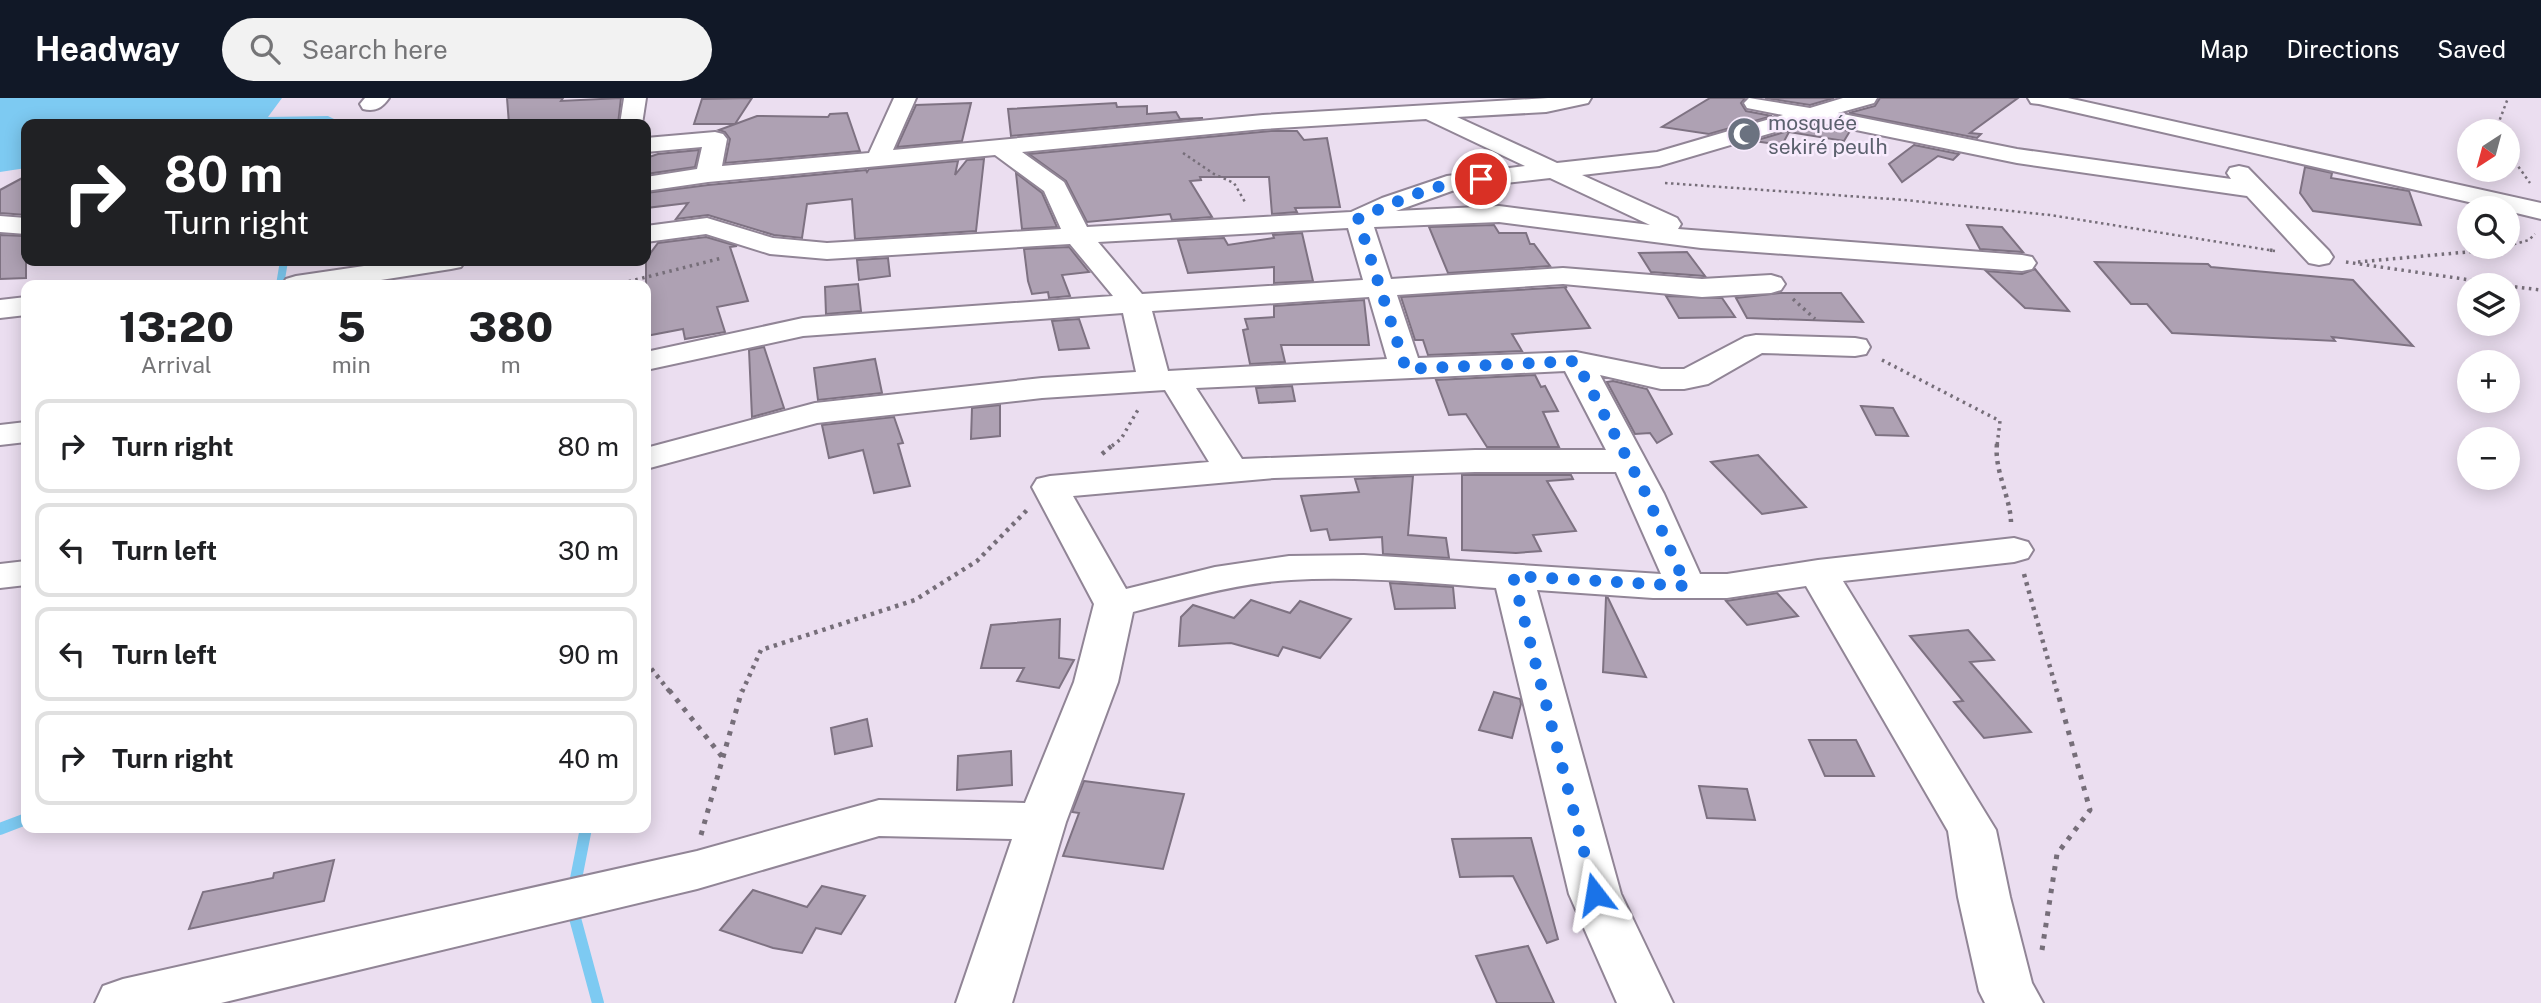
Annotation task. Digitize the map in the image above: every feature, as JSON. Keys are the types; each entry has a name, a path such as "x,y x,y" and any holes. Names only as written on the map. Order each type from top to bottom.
{"street":[{"path":"632,119 635,98"},
{"path":"878,158 905,98"},
{"path":"1406,98 1427,111 1701,240"},
{"path":"651,183 698,176 1170,131 1427,111 1546,105 1580,98"},
{"path":"1358,219 1391,203 1456,181 1659,159 1866,98"},
{"path":"2039,98 2216,138 2537,200"},
{"path":"1755,103 2017,156 2256,190"},
{"path":"2216,138 2222,157 2319,257"},
{"path":"651,145 715,139 698,176 678,200 686,214 707,226 770,246 827,251 1264,224 1499,214 1701,240 2022,263"},
{"path":"1000,147 1055,187 1078,236 1135,304 1164,380 1232,471"},
{"path":"1358,219 1406,369"},
{"path":"0,224 21,226"},
{"path":"651,233 707,226"},
{"path":"327,280 412,266"},
{"path":"651,359 803,327 853,321 1563,276 1702,288 1772,284"},
{"path":"0,309 21,307"},
{"path":"651,458 815,413 1042,388 1576,361 1661,379 1684,379 1697,377 1756,344 1856,347"},
{"path":"1576,361 1629,461 1686,586"},
{"path":"0,435 21,433"},
{"path":"984,1003 1042,822 1096,682 1114,604 1050,487 1232,471 1475,461 1629,461"},
{"path":"1114,604 1215,579 1289,568 1364,567 1686,586 1727,586 1818,572 2014,550"},
{"path":"1818,572 1972,830 2007,991 2015,1003"},
{"path":"0,576 21,574"},
{"path":"1513,576 1595,894 1645,1003"},
{"path":"123,1003 698,870 880,818 1042,822"}],"path":[{"path":"2500,119 2508,98"},
{"path":"1170,131 1182,153 1203,166 1214,177 1234,183 1264,224"},
{"path":"2520,172 2537,200"},
{"path":"1656,183 1905,200 2050,215 2457,278"},
{"path":"2520,242 2529,240 2541,227"},
{"path":"635,280 770,246"},
{"path":"2350,262 2457,253"},
{"path":"2520,288 2541,290"},
{"path":"698,870 701,835 748,673 761,650 915,600 977,561"},
{"path":"651,668 723,759"}],"water":[{"path":"0,98 282,98 268,117 328,116 334,119 21,119 21,169 0,172"}],"building":[{"path":"507,98 563,98 561,101 621,98 619,119 509,119"},
{"path":"752,98 735,124 694,124 702,99"},
{"path":"1710,98 1745,98 1741,103 1746,111 1772,116 1709,134 1662,127"},
{"path":"1765,98 1834,98 1810,105"},
{"path":"1880,98 2018,98 1970,133 1981,134 1977,138 1849,113 1875,106"},
{"path":"971,103 962,141 897,147 916,105"},
{"path":"1116,103 1117,107 1147,106 1147,114 1176,112 1180,119 1203,118 1011,136 1008,109"},
{"path":"847,113 860,151 725,163 730,139 725,132 719,130 757,116 828,117 830,114"},
{"path":"1812,124 1850,131 1844,141 1789,132 1782,145 1754,141"},
{"path":"1271,131 1297,131 1304,140 1327,138 1340,207 1295,208 1297,212 1272,214 1269,177 1200,177 1201,180 1190,181 1212,217 1172,220 1170,214 1087,222 1066,181 1029,154"},
{"path":"1914,145 1959,154 1953,160 1938,156 1902,182 1889,164"},
{"path":"699,150 695,167 651,173 651,156"},
{"path":"984,159 976,231 855,239 852,199 807,204 802,238 774,235 708,215 676,219 688,203 651,207 651,192 958,161 955,175 967,160"},
{"path":"2305,167 2332,173 2331,178 2409,191 2421,225 2313,211 2300,193"},
{"path":"1016,173 1042,193 1057,227 1022,229"},
{"path":"21,179 21,215 0,213 0,190"},
{"path":"1494,225 1499,233 1526,233 1530,244 1534,244 1550,266 1448,273 1429,227"},
{"path":"1967,225 2002,227 2023,252 1980,249"},
{"path":"1302,233 1313,281 1274,283 1274,267 1188,273 1178,240 1224,238 1228,245 1274,238 1273,235"},
{"path":"0,235 21,236 21,266 26,266 26,278 0,279"},
{"path":"706,237 737,246 730,247 748,301 717,307 725,332 685,339 683,329 651,335 651,280 646,280 646,266 651,266 651,252 658,243"},
{"path":"1069,247 1089,272 1062,275 1070,296 1049,298 1048,292 1032,294 1024,249"},
{"path":"1687,252 1705,276 1651,272 1639,253"},
{"path":"888,258 890,276 859,280 857,260"},
{"path":"2095,262 2208,264 2211,267 2353,280 2413,346 2332,337 2335,341 2172,333 2147,304 2131,304"},
{"path":"2035,269 2069,311 2025,308 1986,271 2022,274"},
{"path":"858,284 861,311 826,314 825,287"},
{"path":"1567,287 1565,288 1590,328 1512,334 1522,351 1428,355 1423,340 1415,340 1401,297"},
{"path":"1780,293 1841,293 1863,322 1747,318 1736,298"},
{"path":"1666,296 1722,298 1735,317 1679,318"},
{"path":"1364,300 1369,345 1281,345 1285,362 1250,364 1243,330 1248,329 1245,319 1274,317 1274,306"},
{"path":"1079,319 1089,348 1059,350 1052,321"},
{"path":"764,347 784,408 752,417 749,350"},
{"path":"875,359 882,393 818,400 814,368"},
{"path":"1535,375 1541,387 1545,386 1558,411 1543,412 1559,447 1487,447 1466,414 1449,415 1436,380"},
{"path":"1607,382 1647,389 1672,434 1657,443 1650,433 1635,434"},
{"path":"1292,386 1295,401 1259,403 1256,388"},
{"path":"1000,405 1000,436 971,439 972,408"},
{"path":"1861,406 1893,408 1908,436 1876,435"},
{"path":"894,417 903,443 898,444 910,486 874,493 863,450 829,458 822,425"},
{"path":"1758,455 1806,507 1762,514 1711,462"},
{"path":"1462,475 1571,475 1573,479 1547,481 1576,531 1533,535 1541,551 1516,553 1462,550"},
{"path":"1413,476 1408,535 1446,538 1449,558 1383,554 1382,537 1330,540 1327,529 1311,531 1301,496 1359,492 1355,479"},
{"path":"1390,583 1453,587 1455,608 1395,609"},
{"path":"1777,593 1798,616 1747,625 1726,601"},
{"path":"1606,597 1608,598 1646,677 1603,672"},
{"path":"1251,600 1290,613 1300,601 1351,619 1320,658 1283,647 1278,656 1231,643 1179,646 1181,617 1193,605 1234,618"},
{"path":"1060,619 1059,658 1074,660 1059,688 1017,681 1024,668 981,668 991,625"},
{"path":"1968,630 1994,660 1970,662 2031,732 1984,738 1954,702 1963,701 1910,636"},
{"path":"1494,692 1520,699 1512,738 1479,730"},
{"path":"867,719 872,746 835,754 831,728"},
{"path":"1809,740 1856,740 1874,776 1825,776"},
{"path":"1011,751 1012,785 957,790 958,756"},
{"path":"1084,781 1184,794 1163,869 1063,856 1079,813 1072,812"},
{"path":"1699,786 1747,789 1755,820 1707,818"},
{"path":"1531,838 1558,939 1547,943 1513,876 1460,877 1452,839"},
{"path":"334,860 324,901 189,929 203,892 273,878 274,873"},
{"path":"822,886 865,896 841,934 816,928 802,953 773,948 720,930 753,890 807,907"},
{"path":"1528,946 1554,1003 1497,1003 1476,956"}],"waterway":[{"path":"281,280 283,266"},
{"path":"0,829 21,821"},
{"path":"574,889 585,833"},
{"path":"572,907 598,1003"}],"place":[{"name":"mosquée sekiré peulh","path":"1744,134"}],"route":[{"path":"1481,179 1456,181 1391,203 1358,219 1406,369 1576,361 1646,494 1686,586 1513,576 1595,894"}]}
